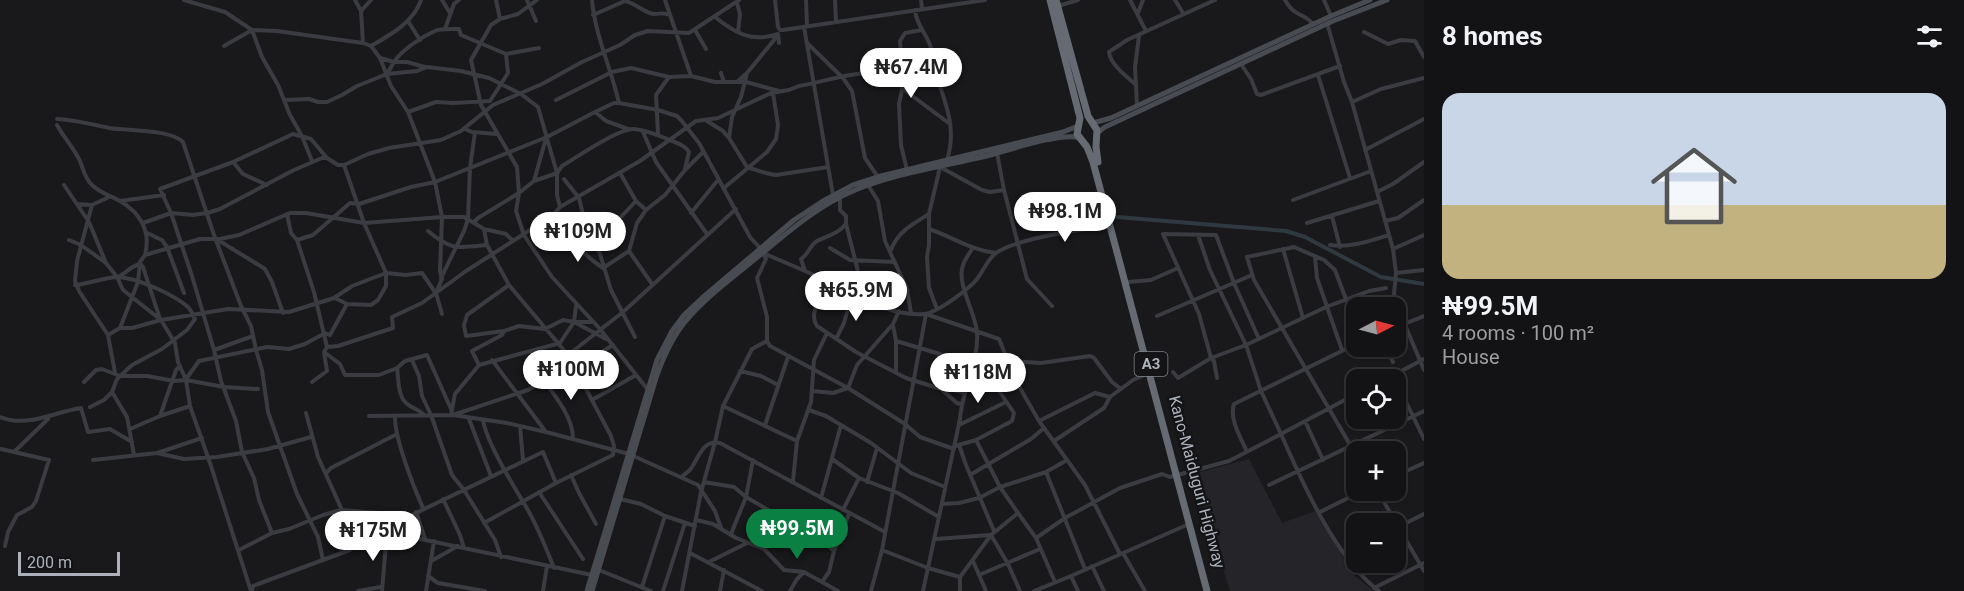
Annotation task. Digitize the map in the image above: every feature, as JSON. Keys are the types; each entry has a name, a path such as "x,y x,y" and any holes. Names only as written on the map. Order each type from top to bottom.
{"highway":[{"name":"A3","path":"1050,0 1080,118 1077,134 1080,139"},
{"name":"A3","path":"1056,3 1092,122 1096,127 1096,134"},
{"path":"1079,125 1084,121 1092,122"},
{"path":"1080,139 1091,140 1096,134"},
{"name":"Kano-Maiduguri Highway","path":"1096,134 1097,161 1130,282 1149,373 1179,475 1209,591"},
{"name":"Kano-Maiduguri Highway","path":"1080,139 1092,157 1209,591"}],"main road":[{"path":"1092,122 1111,118 1370,0"},
{"path":"1096,134 1105,127 1241,64 1328,19 1387,0"},
{"path":"587,591 666,351 675,335 702,303 794,220 833,195 878,177 1063,132 1079,125"},
{"path":"592,591 662,347 684,315 794,226 840,197 868,185 997,153 1064,137 1080,139"}],"street":[{"path":"184,0 225,12 252,30 277,31 371,46 380,58 408,112 435,182 442,216 441,278"},
{"path":"355,0 361,11 363,44"},
{"path":"361,11 371,0"},
{"path":"371,46 391,35 408,21 421,0"},
{"path":"442,0 450,14"},
{"path":"445,29 454,4 459,0"},
{"path":"496,0 500,20"},
{"path":"527,0 536,21"},
{"path":"537,0 518,14 491,25 471,60 480,101 517,167 519,194 516,211 524,235 552,277 600,329 648,390"},
{"path":"591,0 593,15 612,72 619,103"},
{"path":"665,0 691,76"},
{"path":"776,0 780,30 986,0"},
{"path":"806,0 806,42 833,195"},
{"path":"835,0 836,22"},
{"path":"921,0 922,9"},
{"path":"1056,3 1078,0"},
{"path":"1130,0 1146,31"},
{"path":"1138,14 1143,0"},
{"path":"1175,0 1184,13"},
{"path":"1135,84 1112,61 1109,52 1146,31 1213,0"},
{"path":"1285,0 1293,12 1309,20 1313,25"},
{"path":"1324,0 1340,66 1393,249 1396,277 1395,297"},
{"path":"593,15 625,1 630,1 652,13 670,15"},
{"path":"272,533 259,500 254,478 242,452 236,421 181,243 160,189 233,162 293,134 317,144 327,158 338,165 345,165 368,154 389,148 441,140 465,129 484,111 641,32 689,33 738,1 740,14 738,32"},
{"path":"915,10 916,19 931,48 935,71 946,102 952,142 947,160"},
{"path":"715,17 743,36 776,35"},
{"path":"408,21 420,40"},
{"path":"387,74 394,62 435,30 459,29 461,35 506,54 539,48"},
{"path":"224,46 252,30"},
{"path":"252,30 262,57 278,85 312,161"},
{"path":"695,30 706,49"},
{"path":"907,170 902,145 899,104 903,89 901,38 910,31 922,30"},
{"path":"1364,32 1388,44 1401,40 1415,41 1424,57"},
{"path":"776,35 778,34 779,43"},
{"path":"737,82 747,73 776,35"},
{"path":"1137,106 1135,67 1139,35"},
{"path":"806,42 843,78 854,94 865,158 878,177"},
{"path":"408,112 436,102 453,104 490,101 508,73 506,54"},
{"path":"380,58 474,74 501,83 537,105 557,173 557,195 560,207"},
{"path":"1241,64 1257,94 1268,93 1340,66"},
{"path":"284,100 309,99 327,102 357,86 387,74 425,67"},
{"path":"556,100 612,72 635,68 669,77 691,76 715,82 746,82 779,91"},
{"path":"327,347 338,346 393,328 392,317 422,303 552,216 560,207 620,173 696,121 707,121 734,112 773,92 813,83 872,73 887,72 902,76"},
{"path":"722,73 724,82"},
{"path":"729,138 734,112 746,82 747,73"},
{"path":"1318,75 1350,178"},
{"path":"658,134 656,95 669,77"},
{"path":"1352,102 1381,89 1424,78"},
{"path":"903,89 950,124"},
{"path":"724,188 767,152 776,139 778,125 773,92"},
{"path":"297,240 313,235 350,203 359,204 411,187 435,182 547,137 614,103 658,110 677,116 687,126 699,143 750,237 766,259 757,282 767,317 767,341 773,349 848,388 905,424 920,437 956,446 976,440 1012,421 1014,413 995,385 978,370 972,368"},
{"path":"595,112 606,121 628,130"},
{"path":"57,119 151,132 179,138 183,142 216,239 251,326 262,370 268,412 297,494 318,537 323,560"},
{"path":"1365,150 1424,119"},
{"path":"707,121 723,131 747,167 759,169 768,175 828,167"},
{"path":"57,125 79,159 85,176 92,185 109,197 120,201 141,219 147,233 147,246 140,264 138,282 120,328"},
{"path":"465,129 497,134"},
{"path":"474,222 519,194 534,181 557,173 562,166 612,136 628,130 635,129 658,134 688,149 685,170"},
{"path":"436,293 468,219 470,168 475,132"},
{"path":"643,132 656,162 674,184 707,234"},
{"path":"534,181 547,137"},
{"path":"603,268 629,251 637,223 646,210 665,195 703,152"},
{"path":"997,153 1027,279 1052,306"},
{"path":"143,224 171,213 207,213 220,209 312,161 327,158"},
{"path":"233,162 243,174 267,185"},
{"path":"1377,192 1393,184 1424,162"},
{"path":"334,298 347,304 371,305 378,300 386,286 386,273 364,223 345,165"},
{"path":"937,309 929,288 927,267 929,214 940,167 990,192 1004,190"},
{"path":"1293,200 1371,171"},
{"path":"620,173 636,201 646,210"},
{"path":"564,179 579,198 584,218 611,290 635,337"},
{"path":"691,213 718,180"},
{"path":"64,185 89,222 106,263 117,277 123,290 161,320"},
{"path":"868,185 878,201 885,238 908,292 911,313"},
{"path":"120,201 164,195"},
{"path":"77,204 92,205 107,200 109,197"},
{"path":"840,197 840,210 846,216 854,261 865,300"},
{"path":"1385,221 1398,218 1424,200"},
{"path":"579,248 620,218 636,201"},
{"path":"1307,223 1379,201"},
{"path":"92,205 81,245 75,285 108,335 115,373"},
{"path":"568,354 623,312 736,209"},
{"path":"145,255 181,243 238,235 287,214 306,213 364,223 442,216 468,219 484,229 506,234 513,241"},
{"path":"287,214 291,233 297,240 325,333 327,347 324,352 327,371 312,382"},
{"path":"891,251 895,241 904,230 929,214"},
{"path":"552,216 579,248 603,268"},
{"path":"1332,216 1340,247"},
{"path":"805,271 801,259 807,255 815,242 830,237 846,224"},
{"path":"926,314 964,290 976,280 986,264 997,253 1017,243 1065,232 1110,226"},
{"path":"484,229 487,244 509,285 568,354 610,436 614,451 613,455 556,483 484,523"},
{"path":"929,229 950,236 972,249 997,253"},
{"path":"428,231 441,243 455,248 487,244"},
{"path":"147,233 162,240 167,247 184,293"},
{"path":"1217,378 1214,361 1211,358 1194,300 1163,234 1216,235 1259,339"},
{"path":"1330,245 1340,247 1365,243 1389,235"},
{"path":"1198,236 1246,345 1261,391 1298,472 1342,551 1360,574 1376,589 1422,564"},
{"path":"1393,249 1424,236"},
{"path":"216,239 265,269 284,313"},
{"path":"69,240 81,245 106,263"},
{"path":"1173,372 1178,378 1211,358 1246,345 1283,327 1326,307 1346,300 1335,270 1324,260 1294,247 1247,257 1252,275 1283,327 1348,441"},
{"path":"830,249 854,261 895,262"},
{"path":"923,591 956,446 961,404 974,362 977,331 964,290 962,266 972,249"},
{"path":"1283,249 1303,318"},
{"path":"629,251 652,284"},
{"path":"761,251 865,300 899,311 926,314 999,339 1008,361 1051,363 1090,356 1121,390"},
{"path":"1314,256 1317,278 1342,350"},
{"path":"75,285 117,277 136,264 140,264"},
{"path":"140,264 151,286 161,320 173,339 186,380 190,406 251,591"},
{"path":"1130,282 1151,280 1178,268"},
{"path":"1396,277 1404,273 1424,270"},
{"path":"108,335 120,328 132,328 161,320 228,309 284,313 334,298 352,286 386,273 406,275 422,273 436,293 442,314"},
{"path":"1157,316 1252,275"},
{"path":"90,407 104,400 112,392 120,376 132,365 162,349 187,330 195,319 189,307 151,286 117,277"},
{"path":"509,285 467,315 464,325 466,336 504,331 519,326 545,329 560,320 593,322"},
{"path":"1356,297 1386,288"},
{"path":"836,339 844,323 852,294"},
{"path":"820,299 814,310 814,322 817,326 856,352 906,378 941,389 961,404"},
{"path":"186,380 200,361 267,346 289,349 305,344 325,333 330,335 347,304"},
{"path":"451,414 455,394 479,365 560,343 574,322 576,305"},
{"path":"813,391 834,393 848,388 857,366 893,324 899,311"},
{"path":"871,591 882,550 926,314"},
{"path":"1406,321 1424,316"},
{"path":"574,322 609,340"},
{"path":"893,324 896,341 896,372"},
{"path":"1406,328 1422,360 1424,370"},
{"path":"479,365 472,351 502,335 504,331"},
{"path":"793,481 797,441 809,410 813,391 814,360 827,333"},
{"path":"214,350 253,336"},
{"path":"682,591 701,492 723,405 752,349 767,341"},
{"path":"896,341 963,363 974,362"},
{"path":"584,363 613,345"},
{"path":"1247,452 1237,429 1234,404 1346,348"},
{"path":"324,352 340,364 345,375 379,375 398,368 405,361 427,355 451,414"},
{"path":"765,425 788,357"},
{"path":"1390,357 1393,362"},
{"path":"412,360 419,376 422,396 452,475 495,540 501,557"},
{"path":"492,360 546,432"},
{"path":"1405,369 1422,360"},
{"path":"160,416 176,370 180,366"},
{"path":"398,368 400,394 403,400 424,414"},
{"path":"84,382 86,377 102,369 120,376 147,376 224,387 258,389"},
{"path":"740,371 761,376 778,386"},
{"path":"1054,441 1104,408 1110,397 1133,380 1149,373"},
{"path":"540,374 565,413 573,438"},
{"path":"592,400 636,375"},
{"path":"995,385 1009,380 1016,381 1044,428 1094,502 1144,591"},
{"path":"369,416 451,414 518,394 544,381"},
{"path":"941,389 950,387 964,393"},
{"path":"112,392 124,409 134,455"},
{"path":"1040,421 1095,393 1110,397"},
{"path":"1036,538 1065,518 1120,488 1162,474 1170,477 1229,461 1346,400"},
{"path":"1406,400 1424,439"},
{"path":"959,425 1006,402"},
{"path":"723,405 797,441"},
{"path":"130,429 190,406"},
{"path":"15,452 49,417 59,411 81,408 88,432 110,429 132,442"},
{"path":"809,410 841,425 877,447 911,473 945,487"},
{"path":"1361,441 1424,411"},
{"path":"306,413 311,437 356,542"},
{"path":"451,414 573,438 631,455 698,485 715,511 721,528"},
{"path":"395,416 397,434 405,461 423,508"},
{"path":"0,417 13,421 25,421 49,417"},
{"path":"469,419 491,476"},
{"path":"483,420 554,568"},
{"path":"1305,421 1323,460"},
{"path":"821,498 841,425"},
{"path":"520,426 523,460"},
{"path":"970,475 1032,439 1044,428"},
{"path":"326,473 331,468 397,434"},
{"path":"157,453 184,459 217,457 311,437"},
{"path":"93,460 157,453 202,438"},
{"path":"976,440 1000,487 1036,538 1055,582"},
{"path":"681,477 692,467 703,448 715,442"},
{"path":"715,442 793,481 885,532"},
{"path":"956,446 970,475 992,533 1020,591"},
{"path":"867,482 877,447"},
{"path":"1,448 49,460 36,501 32,507 17,515 5,546"},
{"path":"1269,485 1346,448"},
{"path":"388,531 393,524 423,508 543,452 556,483"},
{"path":"210,463 217,457"},
{"path":"831,459 859,478 893,491 939,517"},
{"path":"731,534 746,497 753,460"},
{"path":"942,504 979,498 1000,487 1046,472 1067,460"},
{"path":"1406,471 1424,463"},
{"path":"1046,472 1085,569"},
{"path":"572,475 596,524"},
{"path":"843,510 859,478"},
{"path":"704,482 734,487 746,497 787,520 797,529 813,536 834,551"},
{"path":"539,492 584,559"},
{"path":"620,499 641,504 665,516 695,526"},
{"path":"1320,512 1346,499"},
{"path":"443,500 464,548"},
{"path":"238,550 272,533 341,510 380,513 386,516 388,531 382,589 358,591"},
{"path":"416,512 425,539"},
{"path":"960,591 960,577 992,533 1018,513"},
{"path":"822,582 829,572 834,551 849,514"},
{"path":"1406,523 1424,515"},
{"path":"642,587 665,516"},
{"path":"696,520 721,528 764,549 784,570 804,572 838,591"},
{"path":"663,591 685,523"},
{"path":"1036,590 1190,524"},
{"path":"764,549 770,539 780,532 797,529"},
{"path":"251,591 253,586 350,550 358,538 366,533 388,531 592,575"},
{"path":"936,540 992,533"},
{"path":"1406,539 1424,571"},
{"path":"426,591 434,541"},
{"path":"709,562 747,542"},
{"path":"432,560 459,546"},
{"path":"979,575 1040,549"},
{"path":"882,550 928,568 960,577"},
{"path":"690,553 762,591"},
{"path":"973,561 986,591"},
{"path":"543,591 547,566"},
{"path":"1092,566 1104,591"},
{"path":"599,570 651,591"},
{"path":"720,591 724,570"},
{"path":"790,591 804,572"},
{"path":"428,576 438,583 484,591"},
{"path":"1071,576 1078,591"},
{"path":"426,591 438,583"},
{"path":"545,584 548,591"}],"shaded area":[{"path":"1249,459 1282,523 1315,511 1346,561 1346,573 1353,573 1374,591 1230,591 1193,474"}],"waterway":[{"path":"1117,217 1286,231 1305,237 1381,277 1424,284"}]}
